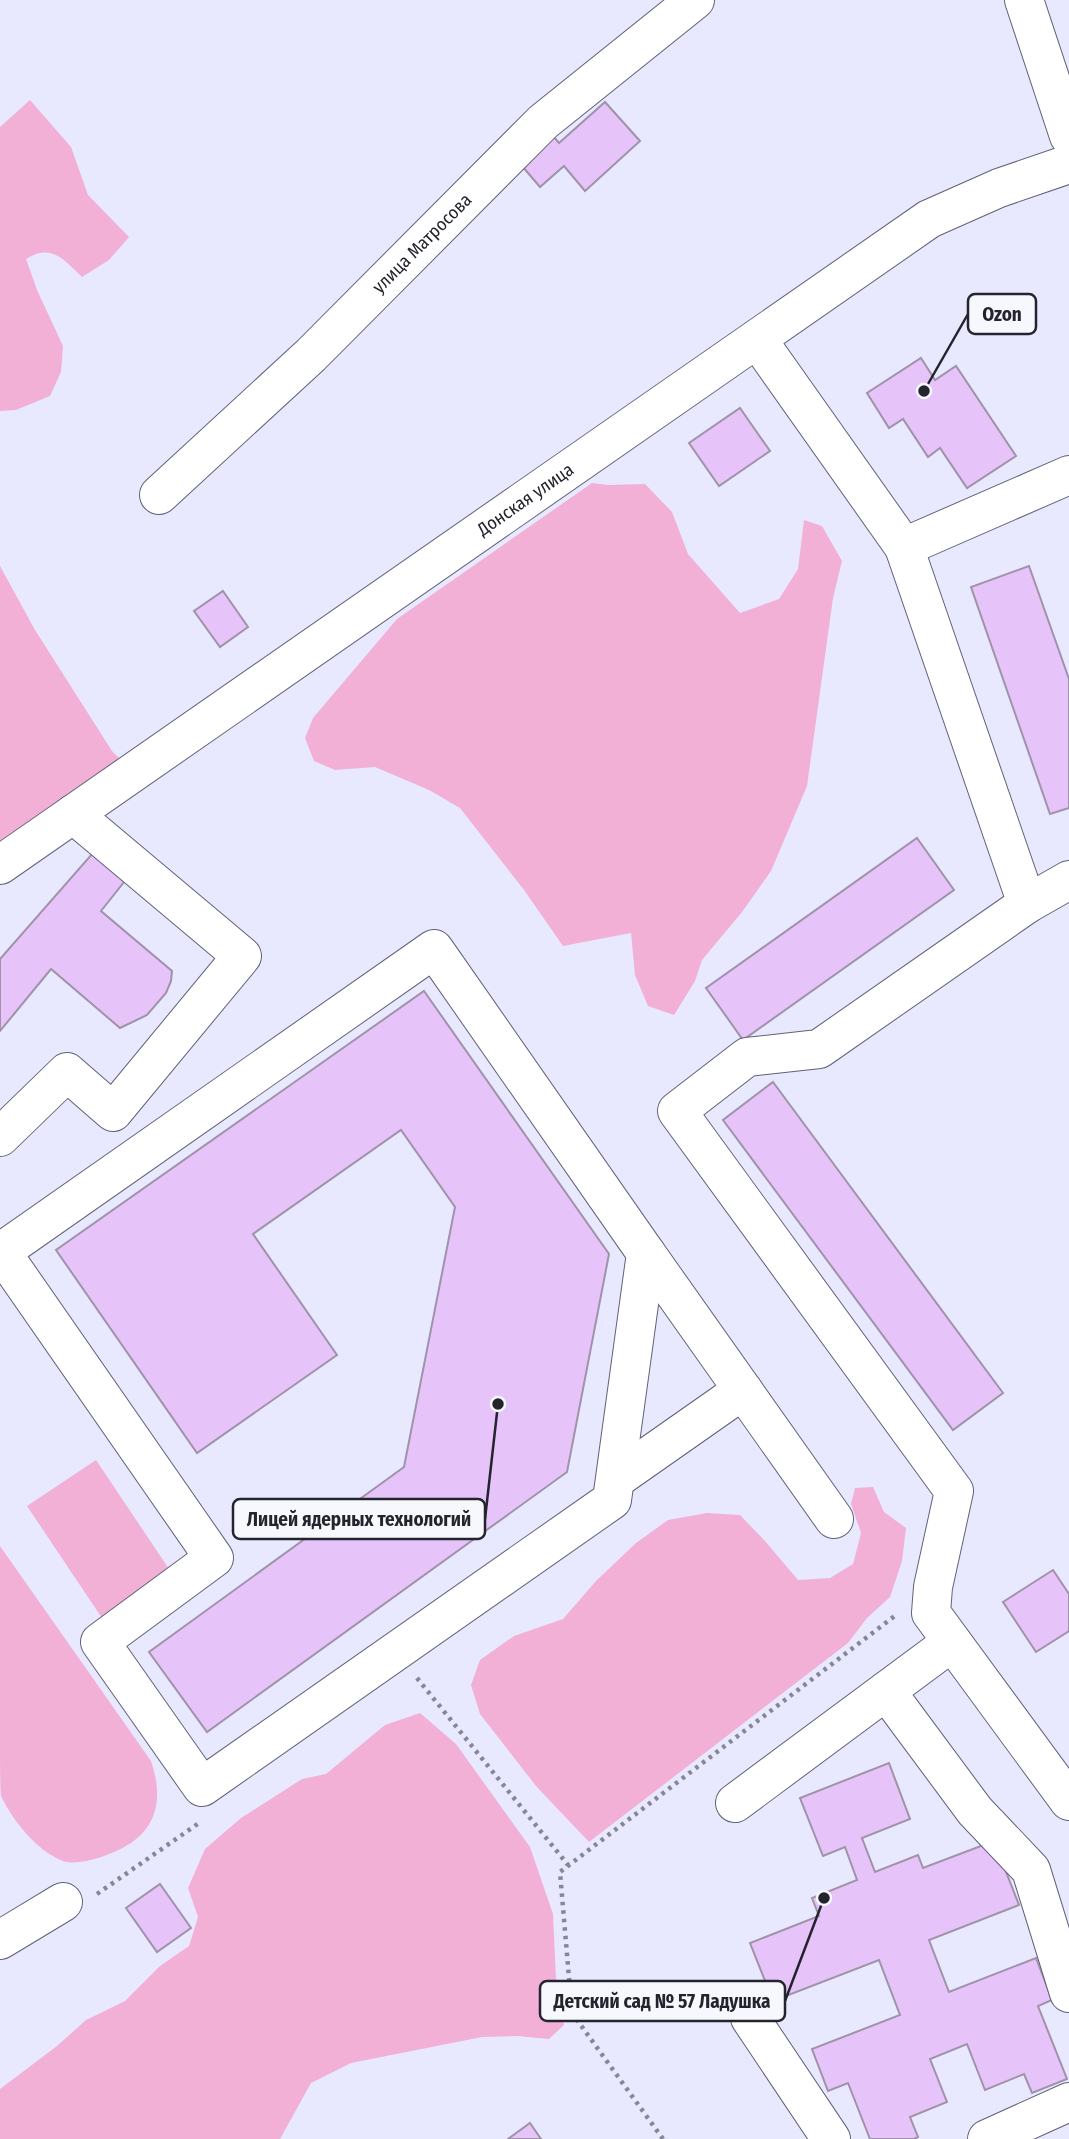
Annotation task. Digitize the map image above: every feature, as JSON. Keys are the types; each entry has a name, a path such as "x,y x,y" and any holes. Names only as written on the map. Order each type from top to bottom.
{"main road":[{"name":"улица Матросова","path":"159,495 311,355 543,122 695,0"},
{"path":"1024,0 1069,136"},
{"name":"Донская улица","path":"0,865 929,219 999,188 1069,164"},
{"path":"757,339 904,547 1027,905"},
{"path":"904,547 1069,475"},
{"path":"0,1137 67,1072 113,1112 242,956 73,814"},
{"path":"1069,880 1027,905 819,1049 747,1057 677,1111 954,1491 930,1613 1069,1801"},
{"path":"646,1253 612,1500 202,1787 100,1642 214,1558 1,1251 434,949 834,1519"},
{"path":"615,1479 743,1390"},
{"path":"735,1803 952,1642"},
{"path":"886,1691 975,1811 1031,1870 1069,1993"},
{"path":"0,1940 62,1902"},
{"path":"750,2018 831,2139"},
{"path":"987,2139 1069,2102"}],"path":[{"path":"663,2139 572,2013 560,1872 933,1587"},
{"path":"413,1673 568,1865"},
{"path":"62,1902 95,1895 209,1816"}],"shaded area":[{"path":"30,100 71,147 88,195 129,237 109,260 82,277 63,260 50,253 35,254 26,259 63,346 61,372 50,396 16,410 0,411 0,127"},
{"path":"592,483 645,484 672,512 688,554 740,613 779,599 798,569 804,520 822,526 842,561 833,598 807,786 771,871 742,912 702,960 695,981 674,1015 648,1006 635,975 631,933 563,946 524,890 460,808 429,790 375,767 335,770 314,761 305,738 313,718 397,619"},
{"path":"0,566 35,630 112,751 120,759 0,850"},
{"path":"96,1460 171,1572 102,1618 27,1506"},
{"path":"873,1487 884,1512 906,1528 902,1561 890,1597 867,1618 848,1643 589,1842 536,1786 480,1714 471,1685 480,1660 514,1636 563,1619 596,1581 636,1543 668,1520 707,1513 740,1515 798,1580 830,1578 853,1564 861,1533 851,1504 855,1488"},
{"path":"0,1546 151,1761 157,1793 152,1820 134,1841 100,1858 72,1862 53,1856 27,1834 1,1796"},
{"path":"420,1713 456,1744 530,1847 553,1914 556,1979 564,2025 549,2039 482,2037 351,2063 311,2083 280,2139 0,2139 0,2089 57,2046 86,2020 125,2001 160,1966 189,1946 198,1917 188,1888 205,1849 241,1818 302,1779 326,1774 385,1725"}],"building":[{"path":"605,102 640,141 585,191 564,166 540,187 522,166 554,137 559,143"},
{"path":"921,358 935,380 956,366 1016,456 967,488 940,448 928,457 903,419 889,428 867,393"},
{"path":"740,408 770,451 719,486 689,443"},
{"path":"1029,566 1069,679 1069,808 1050,814 971,587"},
{"path":"223,591 248,627 220,647 194,611"},
{"path":"917,838 954,890 743,1040 706,988"},
{"path":"99,846 132,872 101,911 172,971 166,993 147,1015 120,1028 51,969 0,1031 0,959"},
{"path":"424,991 609,1254 567,1472 207,1732 149,1652 404,1467 455,1207 401,1130 253,1234 337,1355 197,1453 56,1250"},
{"path":"773,1082 1003,1393 953,1430 723,1120"},
{"path":"1053,1570 1069,1594 1069,1631 1036,1652 1003,1602"},
{"path":"889,1763 910,1819 862,1838 875,1872 918,1855 923,1868 994,1841 1019,1905 929,1940 949,1992 1036,1958 1052,2000 1038,2006 1067,2079 1032,2093 1024,2074 985,2090 967,2044 930,2059 947,2102 910,2117 918,2137 914,2139 870,2139 848,2083 828,2091 812,2049 900,2015 879,1960 773,2001 750,1943 819,1916 812,1898 857,1880 845,1847 823,1856 800,1798"},
{"path":"160,1884 191,1928 157,1952 126,1908"},
{"path":"530,2123 541,2139 508,2139"}],"place":[{"name":"Ozon","path":"924,391"},
{"name":"Лицей ядерных технологий","path":"498,1404"},
{"name":"Детский сад № 57 Ладушка","path":"824,1898"}]}
